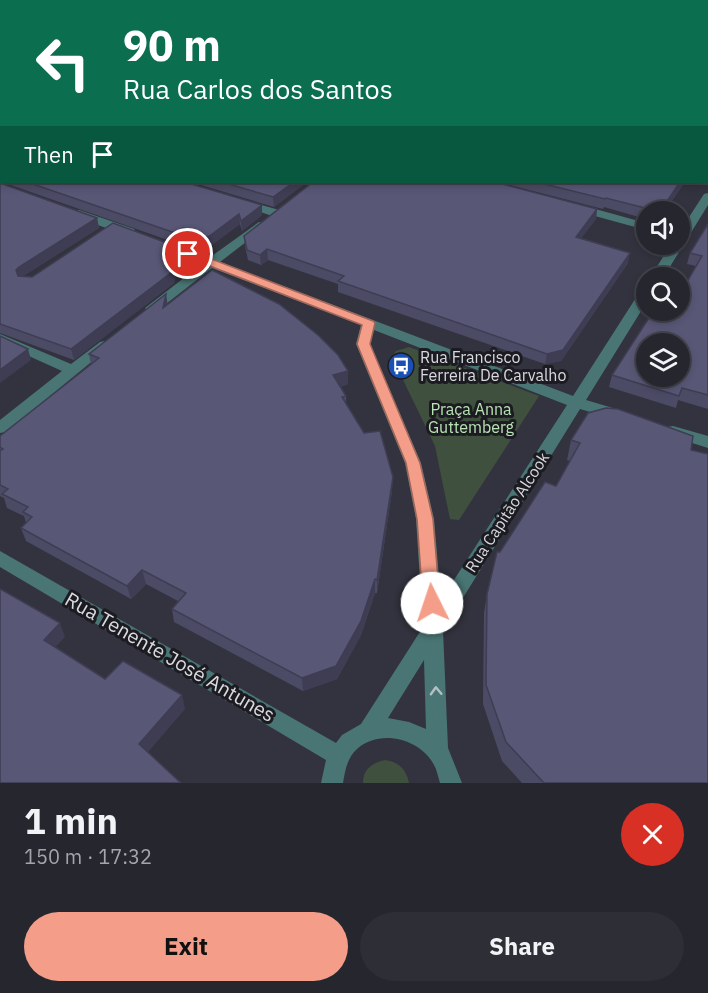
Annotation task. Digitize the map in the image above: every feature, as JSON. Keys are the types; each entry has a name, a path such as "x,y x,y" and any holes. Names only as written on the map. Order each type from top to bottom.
{"street":[{"path":"690,223 708,196"},
{"path":"145,314 279,210 231,199"},
{"path":"569,206 636,224"},
{"path":"62,208 109,229 211,262 578,404 628,418"},
{"name":"Rua Capitão Alcook","path":"433,625 578,404 636,309"},
{"path":"369,323 363,344 413,463 423,507 433,625 437,750"},
{"path":"0,428 117,335"},
{"path":"0,338 72,370"},
{"path":"663,428 708,442"},
{"name":"Rua Tenente José Antunes","path":"0,558 333,774"},
{"path":"368,731 433,625"},
{"path":"333,774 350,742 368,731 385,727 406,729 423,737 437,750 447,765 452,782"}],"green space":[{"name":"Praça Anna Guttemberg","path":"409,347 539,396 459,520 450,519 435,446 392,357 396,351"},
{"path":"385,760 401,767 409,783 363,783 369,767"}],"building":[{"path":"0,183 97,218 19,267 16,270 18,276 32,277 113,223 178,247 172,272 71,349 0,324"},
{"path":"30,183 188,183 262,205 241,221 239,214 208,237 183,228 181,235"},
{"path":"225,183 293,183 273,197"},
{"path":"312,183 499,183 597,209 576,237 630,253 563,350 547,354 338,281 344,276 267,249 260,255 247,250 244,236"},
{"path":"540,183 679,183 667,201 636,201 636,206"},
{"path":"708,224 708,395 682,388 679,396 650,387 690,387 690,333 639,333 647,321 690,321 690,277 702,256 690,253"},
{"path":"212,270 279,304 318,335 338,355 348,371 333,375 346,396 342,397 364,433 380,431 393,477 377,580 375,579 361,621 336,666 302,678 172,609 186,593 142,570 127,586 21,528 32,517 23,512 28,507 2,494 8,489 0,485 0,451 3,449 0,447 0,436 99,358 89,354 166,294 163,308"},
{"path":"0,336 28,349 0,370"},
{"path":"636,338 636,383 612,375"},
{"path":"606,408 618,409 693,436 691,450 708,454 708,783 544,783 506,742 486,685 487,594 497,552 500,552 545,482 556,486 580,443 571,440 588,413"},
{"path":"0,589 60,623 44,640 105,679 123,661 182,695 139,744 181,783 0,783"}],"place":[{"name":"Rua Francisco Ferreira De Carvalho","path":"401,366"}],"route":[{"path":"188,254 369,323 363,344 413,463 425,519 432,603"}]}
